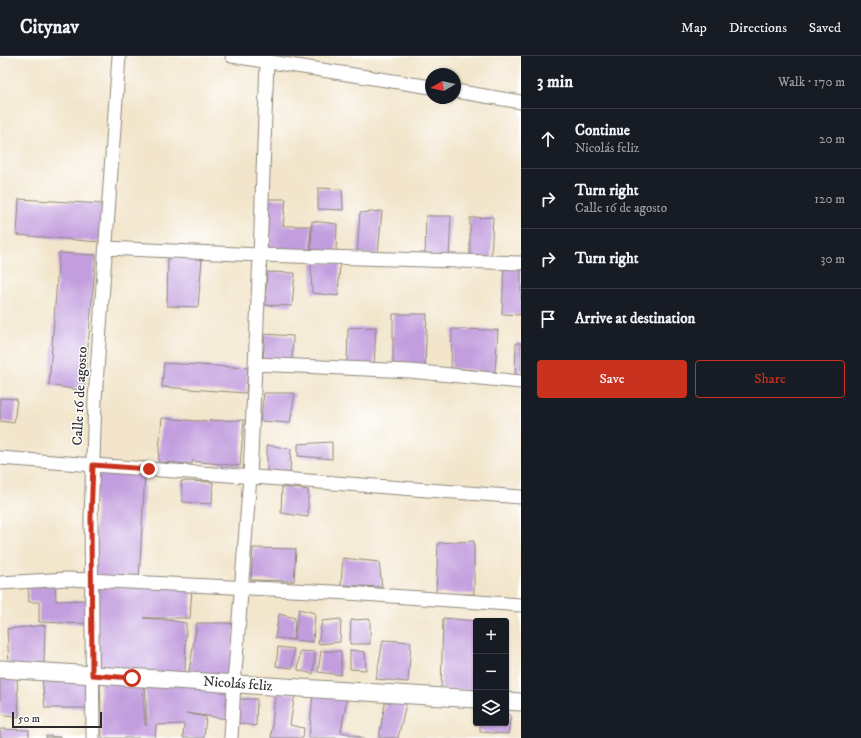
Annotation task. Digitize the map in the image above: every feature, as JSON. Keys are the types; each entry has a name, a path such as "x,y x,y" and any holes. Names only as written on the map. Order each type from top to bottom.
{"main road":[{"name":"Nicolás feliz","path":"0,670 473,699"},
{"path":"509,701 521,702"}],"street":[{"name":"Calle 16 de agosto","path":"93,738 91,518 93,465 119,56"},
{"path":"232,56 425,86"},
{"path":"231,738 250,477 267,62"},
{"path":"461,92 521,102"},
{"path":"106,248 521,263"},
{"path":"255,364 410,371 521,382"},
{"path":"0,458 521,497"},
{"path":"0,583 68,579 92,580 333,592 521,605"}],"building":[{"path":"318,188 342,189 343,210 318,209"},
{"path":"19,199 103,204 100,242 17,235"},
{"path":"268,199 286,199 283,226 311,226 310,252 263,252"},
{"path":"382,211 378,254 357,254 360,213"},
{"path":"426,216 451,216 449,257 425,257"},
{"path":"493,217 491,258 470,258 470,218"},
{"path":"312,221 337,224 336,252 311,251"},
{"path":"59,253 96,255 84,391 49,385"},
{"path":"168,257 202,259 198,307 167,306"},
{"path":"311,263 340,263 338,296 312,293"},
{"path":"504,266 521,266 521,315 502,314"},
{"path":"267,272 295,273 292,306 265,305"},
{"path":"393,314 427,314 425,367 393,365"},
{"path":"376,327 374,366 347,365 348,328"},
{"path":"452,329 498,330 495,372 451,368"},
{"path":"265,334 293,336 292,361 263,360"},
{"path":"516,343 521,343 521,377 515,377"},
{"path":"164,363 248,368 246,393 162,387"},
{"path":"264,393 295,393 290,423 260,421"},
{"path":"0,398 17,399 14,423 0,421"},
{"path":"162,418 196,421 244,420 240,466 192,461 192,464 158,462"},
{"path":"332,442 332,459 298,456 298,444"},
{"path":"267,445 291,449 290,476 267,472"},
{"path":"96,469 145,473 139,580 95,578"},
{"path":"181,481 213,482 212,504 183,502"},
{"path":"282,487 308,490 308,517 281,513"},
{"path":"474,541 474,594 436,594 438,543"},
{"path":"253,548 296,549 294,581 251,580"},
{"path":"343,558 379,562 382,587 341,585"},
{"path":"55,583 56,601 87,600 88,624 39,622 39,602 29,602 28,584"},
{"path":"94,583 192,588 190,618 143,618 186,623 185,677 99,672"},
{"path":"299,609 315,613 313,642 275,638 279,614 295,618 294,639"},
{"path":"443,618 473,621 473,690 441,690"},
{"path":"341,619 340,642 318,644 322,621"},
{"path":"370,619 370,644 350,644 351,620"},
{"path":"197,623 235,623 230,680 188,677"},
{"path":"45,625 44,667 9,665 7,629"},
{"path":"383,640 411,642 408,682 376,679"},
{"path":"278,647 294,649 292,668 276,666"},
{"path":"350,650 365,652 366,670 350,669"},
{"path":"300,651 315,652 313,674 298,670"},
{"path":"321,651 341,651 341,675 318,672"},
{"path":"0,677 17,678 19,717 0,714"},
{"path":"42,677 88,679 88,708 45,708"},
{"path":"100,682 143,686 145,725 147,725 145,682 231,687 228,719 186,713 206,717 204,738 183,738 184,724 156,725 155,738 102,738"},
{"path":"275,693 295,694 290,725 304,728 303,738 271,738"},
{"path":"313,694 347,697 341,732 365,738 309,738"},
{"path":"386,698 407,700 398,738 379,738"},
{"path":"240,699 257,699 256,726 237,723"},
{"path":"509,715 511,715 508,734 480,732 480,726 509,726"},
{"path":"0,729 29,730 29,738 0,738"},
{"path":"46,736 62,737 62,738 46,738"}],"route":[{"path":"132,678 92,675 91,518 93,465 149,469"}]}
